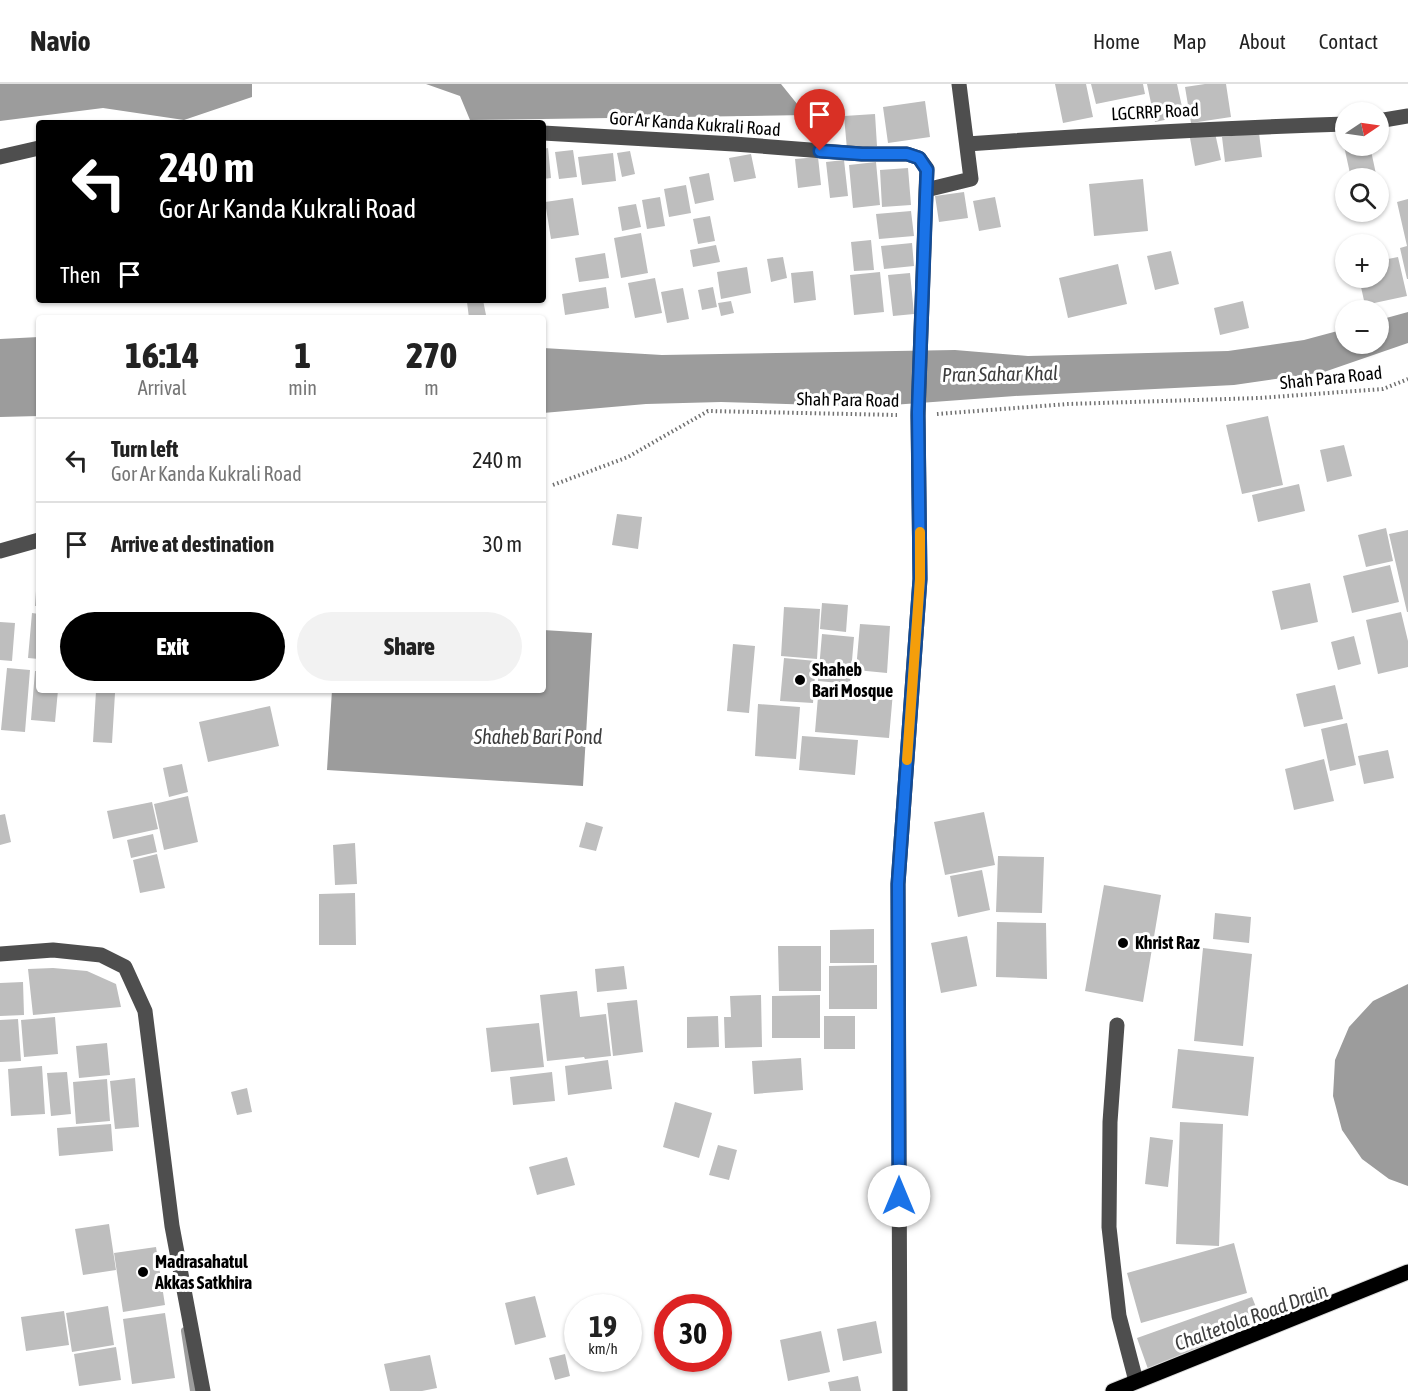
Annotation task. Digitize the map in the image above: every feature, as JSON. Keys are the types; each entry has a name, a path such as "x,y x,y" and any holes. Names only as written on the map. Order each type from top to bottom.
{"main road":[{"path":"1113,1391 1408,1272"}],"street":[{"path":"900,1391 898,884 920,579 918,414 926,190 971,179 959,84"},
{"path":"1389,119 1408,116"},
{"name":"LGCRRP Road","path":"967,144 1122,133 1335,124"},
{"name":"Gor Ar Kanda Kukrali Road","path":"546,133 862,154 907,154 919,158 927,170 926,190"},
{"path":"0,157 36,149"},
{"path":"0,551 36,541"},
{"path":"0,954 53,950 100,955 125,967 145,1011 172,1226 203,1391"},
{"path":"1117,1025 1110,1122 1109,1227 1119,1316 1136,1382"}],"path":[{"name":"Shah Para Road","path":"553,485 627,457 708,411 918,414 1068,404 1259,398 1383,389 1408,379"}],"water":[{"path":"0,84 252,84 252,97 184,120 103,108 0,121"},
{"path":"426,84 781,84 806,115 470,120 460,96"},
{"path":"1408,312 1408,343 1389,350 1389,317"},
{"name":"Pran Sahar Khal","path":"1335,332 1335,354 1376,354 1324,372 1234,385 1015,396 892,405 721,402 646,404 546,413 546,348 662,355 955,350 1028,356 1228,351 1304,340"},
{"path":"36,337 36,416 0,417 0,339"},
{"name":"Shaheb Bari Pond","path":"546,630 592,633 583,786 327,770 332,693 546,693"},
{"path":"1408,984 1408,1186 1389,1179 1362,1159 1342,1130 1333,1096 1335,1060 1349,1027 1373,1001"}],"building":[{"path":"1055,84 1086,84 1093,117 1063,123"},
{"path":"1091,84 1143,84 1145,94 1096,104"},
{"path":"1147,84 1177,84 1184,116 1155,122"},
{"path":"1226,84 1231,117 1191,123 1185,87"},
{"path":"925,101 930,137 888,143 883,107"},
{"path":"875,114 877,146 847,149 844,116"},
{"path":"1215,133 1221,160 1195,166 1190,138"},
{"path":"1259,133 1262,157 1225,162 1222,137"},
{"path":"546,148 548,148 551,178 546,179"},
{"path":"573,150 577,177 559,179 555,152"},
{"path":"630,151 635,174 622,177 617,153"},
{"path":"613,153 616,181 582,185 578,157"},
{"path":"751,154 756,178 734,182 729,158"},
{"path":"1346,156 1372,156 1375,168 1349,168"},
{"path":"818,157 821,185 798,188 795,159"},
{"path":"844,160 848,196 830,198 826,162"},
{"path":"876,162 880,205 853,208 849,165"},
{"path":"908,168 911,205 882,207 880,170"},
{"path":"709,173 714,200 695,204 689,177"},
{"path":"1143,179 1148,231 1094,236 1089,184"},
{"path":"686,185 691,213 669,217 664,189"},
{"path":"964,192 968,218 939,222 935,196"},
{"path":"660,197 665,226 647,229 642,200"},
{"path":"995,197 1001,227 979,231 973,201"},
{"path":"573,198 579,235 551,239 546,202"},
{"path":"1408,199 1407,279 1400,248 1407,246 1397,202"},
{"path":"636,204 641,227 622,231 618,207"},
{"path":"911,211 914,236 879,239 876,214"},
{"path":"710,216 715,241 698,244 693,219"},
{"path":"641,233 648,273 621,278 614,238"},
{"path":"871,240 874,270 854,271 851,242"},
{"path":"912,243 914,266 884,269 881,246"},
{"path":"716,245 720,262 693,267 690,250"},
{"path":"1171,251 1179,284 1155,290 1147,256"},
{"path":"605,253 609,278 579,282 575,258"},
{"path":"783,257 787,278 771,282 767,259"},
{"path":"1398,257 1407,296 1388,300 1364,300 1361,288 1389,288 1389,259"},
{"path":"1118,264 1127,304 1068,318 1059,278"},
{"path":"747,267 751,293 721,299 717,272"},
{"path":"813,271 816,300 794,303 791,273"},
{"path":"880,272 884,312 854,315 850,275"},
{"path":"910,273 914,314 893,316 888,275"},
{"path":"655,278 662,313 635,318 628,283"},
{"path":"606,287 609,308 565,315 562,294"},
{"path":"713,287 717,307 702,310 698,290"},
{"path":"683,288 689,319 667,323 661,292"},
{"path":"731,301 734,313 721,316 718,303"},
{"path":"1243,301 1249,328 1220,335 1214,308"},
{"path":"467,303 484,303 486,315 469,315"},
{"path":"1268,416 1283,485 1242,494 1226,425"},
{"path":"1344,445 1352,476 1327,482 1320,450"},
{"path":"1299,484 1305,511 1258,522 1252,495"},
{"path":"617,514 642,517 638,549 612,545"},
{"path":"1386,528 1393,561 1366,567 1358,535"},
{"path":"1408,530 1408,612 1407,612 1389,534"},
{"path":"1390,565 1399,602 1352,613 1343,576"},
{"path":"1310,583 1318,622 1281,630 1272,591"},
{"path":"822,603 848,605 846,632 820,629"},
{"path":"784,607 820,609 817,659 781,656"},
{"path":"1401,612 1408,641 1408,667 1378,674 1366,620"},
{"path":"32,613 36,614 36,659 28,658"},
{"path":"0,622 15,623 12,661 0,660"},
{"path":"860,624 890,626 887,673 856,670"},
{"path":"822,634 854,637 850,684 818,681"},
{"path":"1354,636 1361,664 1338,670 1331,642"},
{"path":"733,644 755,646 749,713 727,711"},
{"path":"784,658 816,661 813,703 780,701"},
{"path":"7,668 30,670 25,732 1,730"},
{"path":"36,671 36,693 58,693 55,722 31,720"},
{"path":"819,685 893,692 889,738 815,732"},
{"path":"1335,685 1343,719 1304,727 1296,694"},
{"path":"96,693 115,693 112,743 93,742"},
{"path":"758,704 800,707 796,759 755,756"},
{"path":"270,706 279,746 208,762 199,722"},
{"path":"1347,723 1356,765 1330,771 1321,729"},
{"path":"802,736 858,740 855,775 799,770"},
{"path":"1388,750 1394,778 1364,784 1358,756"},
{"path":"1324,759 1334,801 1294,810 1285,769"},
{"path":"182,764 188,792 169,797 163,768"},
{"path":"188,796 198,842 164,850 154,804"},
{"path":"152,802 158,829 113,839 107,811"},
{"path":"984,812 995,865 945,875 934,822"},
{"path":"5,814 11,842 0,845 0,815"},
{"path":"586,822 603,827 596,851 579,847"},
{"path":"153,834 157,852 131,858 127,840"},
{"path":"355,843 357,884 335,885 333,845"},
{"path":"157,854 165,888 140,893 133,860"},
{"path":"998,856 1044,857 1042,913 996,912"},
{"path":"982,870 990,910 958,917 950,876"},
{"name":"Khrist Raz","path":"1104,885 1161,895 1143,1002 1085,991"},
{"path":"355,893 356,945 319,945 319,894"},
{"path":"1215,913 1251,917 1249,943 1213,939"},
{"path":"997,922 1046,923 1047,979 996,977"},
{"path":"874,929 874,963 830,963 830,930"},
{"path":"967,936 977,986 941,993 931,943"},
{"path":"778,946 821,946 821,991 779,991"},
{"path":"1203,948 1252,954 1243,1046 1194,1041"},
{"path":"877,965 877,1009 829,1009 829,966"},
{"path":"624,966 627,989 597,992 595,969"},
{"path":"53,968 87,971 116,984 121,1007 33,1015 28,969"},
{"path":"23,982 24,1015 0,1016 0,983"},
{"path":"577,991 580,1017 606,1014 611,1056 547,1061 540,995"},
{"path":"761,995 762,1047 725,1048 724,1017 731,1017 730,996"},
{"path":"820,995 820,1038 772,1038 772,996"},
{"path":"637,1000 643,1052 613,1056 607,1003"},
{"path":"718,1016 719,1047 687,1048 687,1017"},
{"path":"824,1016 855,1016 855,1049 824,1049"},
{"path":"55,1017 58,1054 24,1057 21,1020"},
{"path":"18,1019 21,1061 0,1062 0,1020"},
{"path":"539,1023 544,1067 491,1072 486,1028"},
{"path":"107,1043 110,1075 79,1078 76,1046"},
{"path":"1178,1049 1254,1057 1248,1116 1172,1108"},
{"path":"801,1058 803,1090 754,1094 752,1061"},
{"path":"608,1060 612,1089 568,1095 565,1066"},
{"path":"42,1066 45,1114 11,1116 8,1069"},
{"path":"67,1072 71,1114 51,1116 47,1073"},
{"path":"552,1072 555,1101 513,1105 510,1077"},
{"path":"135,1078 139,1127 115,1129 110,1081"},
{"path":"107,1079 110,1121 76,1124 73,1082"},
{"path":"247,1088 252,1112 237,1115 231,1092"},
{"path":"675,1102 712,1113 699,1158 663,1147"},
{"path":"1180,1122 1223,1124 1219,1246 1176,1244"},
{"path":"111,1124 113,1151 59,1156 57,1128"},
{"path":"1150,1137 1173,1140 1168,1187 1145,1184"},
{"path":"718,1145 737,1150 729,1180 709,1175"},
{"path":"567,1157 575,1185 537,1195 529,1167"},
{"path":"109,1224 116,1270 83,1275 75,1229"},
{"path":"1234,1243 1247,1293 1141,1323 1127,1273"},
{"path":"156,1247 165,1305 123,1312 114,1253"},
{"path":"535,1296 546,1337 515,1345 505,1303"},
{"path":"1252,1297 1264,1327 1148,1369 1137,1338"},
{"path":"108,1306 114,1345 72,1352 66,1313"},
{"path":"64,1311 69,1345 26,1351 21,1317"},
{"path":"165,1313 175,1378 132,1384 123,1319"},
{"path":"876,1321 882,1353 843,1361 837,1329"},
{"path":"821,1331 830,1372 788,1381 780,1340"},
{"path":"116,1347 121,1380 79,1386 74,1354"},
{"path":"564,1354 564,1372 569,1372 570,1376 555,1380 549,1358"},
{"path":"430,1355 437,1388 422,1391 390,1391 384,1364"},
{"path":"858,1376 861,1391 830,1391 828,1382"}],"waterway":[{"path":"185,1331 194,1391"}],"slow traffic":[{"path":"907,760 920,579 920,532"}],"place":[{"name":"Shaheb Bari Mosque","path":"800,680"},
{"name":"Khrist Raz","path":"1123,943"},
{"name":"Madrasahatul Akkas Satkhira","path":"143,1272"}],"route":[{"path":"820,151 907,154 919,158 927,170 918,412 920,579 898,884 899,1196"}],"water label":[{"name":"Chaltetola Road Drain","path":"1251,1317"}]}
